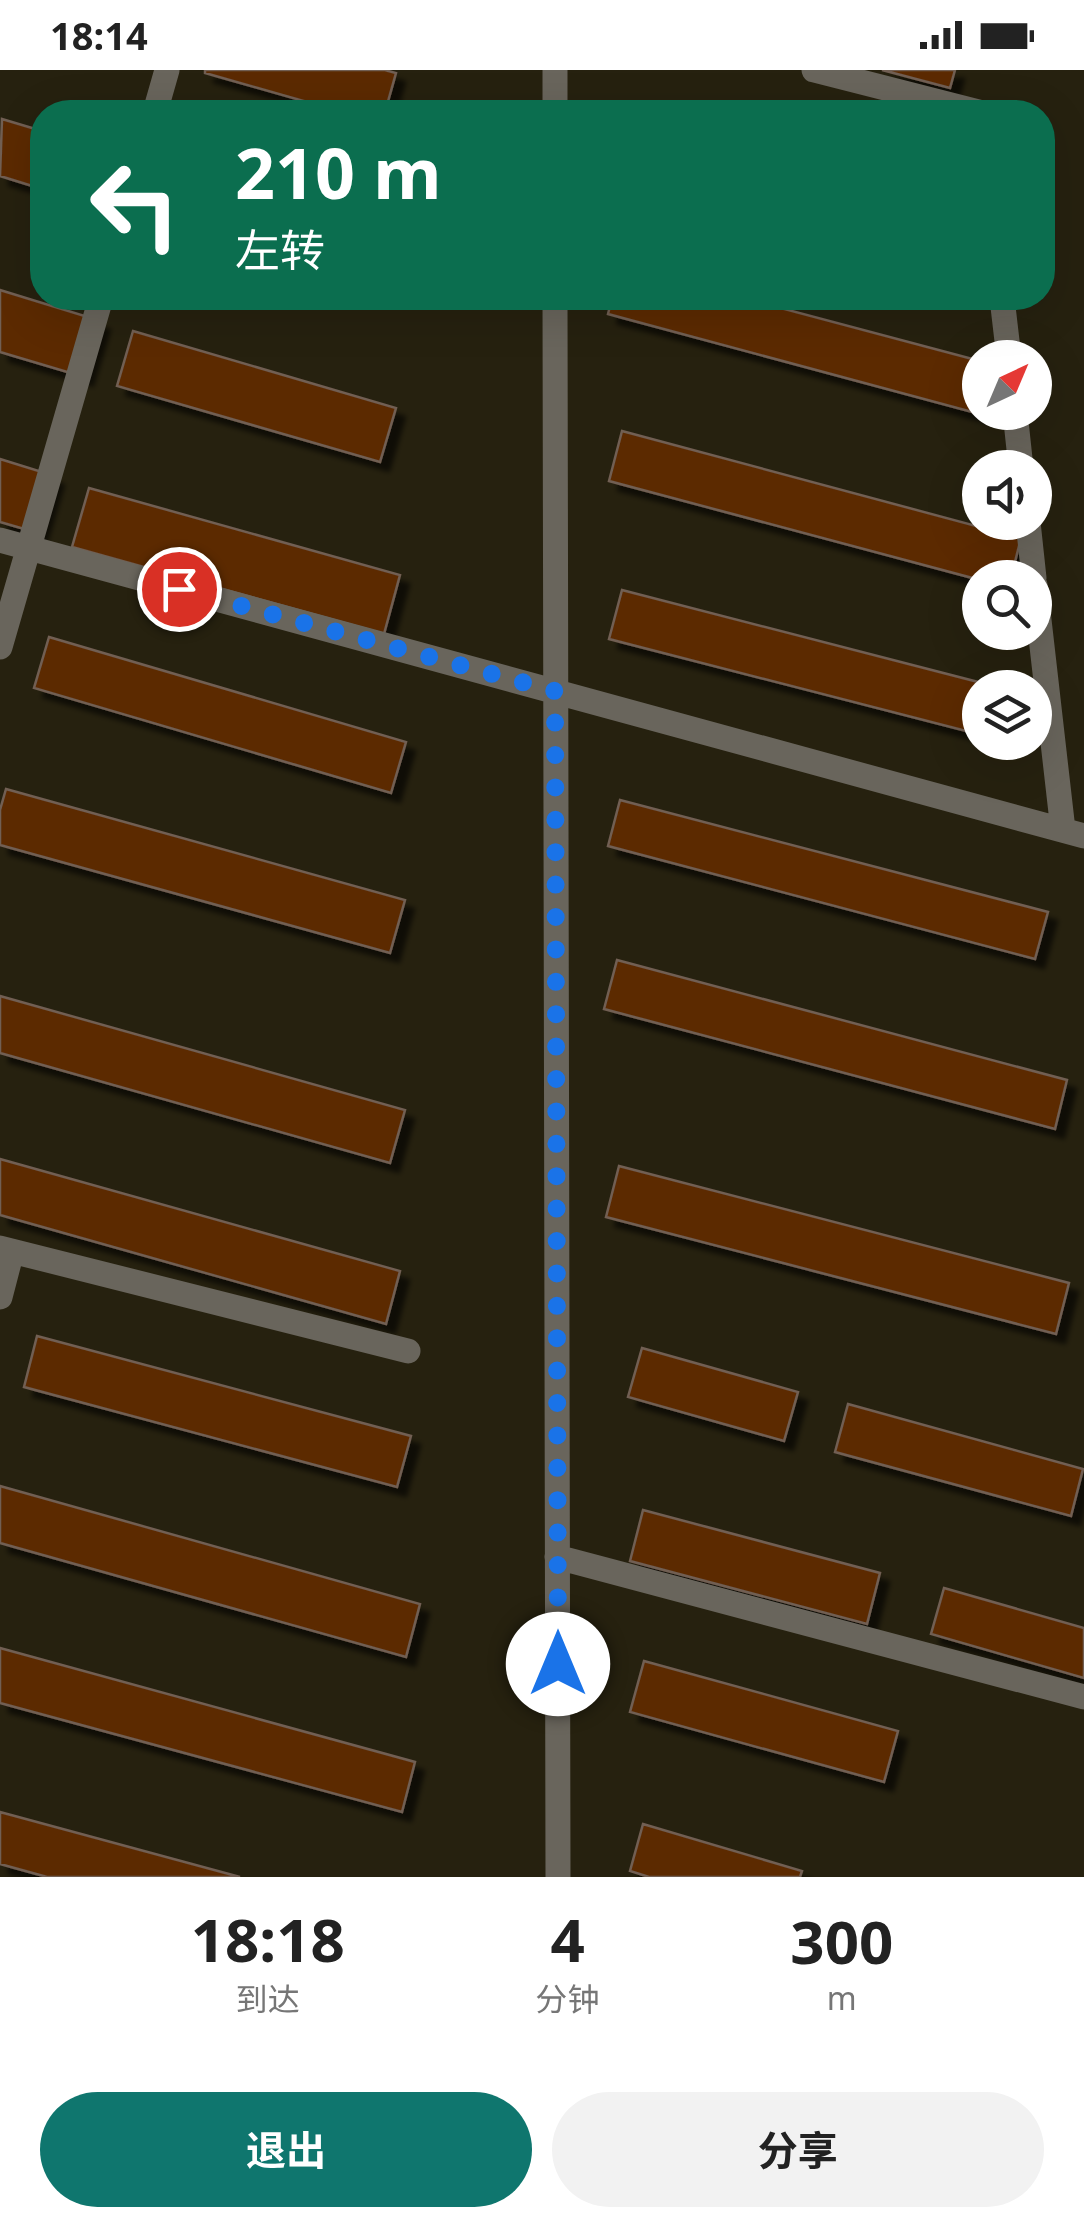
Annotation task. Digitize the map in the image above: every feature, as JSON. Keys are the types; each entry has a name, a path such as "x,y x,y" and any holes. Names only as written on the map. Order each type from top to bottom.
{"street":[{"path":"158,100 167,70"},
{"path":"554,70 555,100"},
{"path":"814,70 933,100"},
{"path":"0,648 98,310"},
{"path":"555,310 558,1877"},
{"path":"1003,310 1007,340"},
{"path":"0,540 1074,833 1046,650"},
{"path":"0,1298 6,1250 408,1351"},
{"path":"557,1557 1084,1697"}],"building":[{"path":"882,70 955,70 950,88"},
{"path":"205,73 396,73 388,100 300,100"},
{"path":"2,119 30,127 30,185 0,176"},
{"path":"0,290 30,299 30,310 65,310 101,321 84,377 0,352"},
{"path":"609,310 788,310 962,356 962,409 608,314"},
{"path":"133,331 396,408 380,462 117,386"},
{"path":"622,431 962,522 962,540 1020,540 1016,560 962,560 962,575 609,481"},
{"path":"0,459 55,476 38,533 0,522"},
{"path":"89,488 400,575 384,634 72,547"},
{"path":"622,590 962,678 962,730 609,639"},
{"path":"49,637 406,742 391,793 34,688"},
{"path":"6,789 405,900 390,953 0,845 0,810"},
{"path":"620,800 1048,912 1035,959 608,846"},
{"path":"617,960 1067,1080 1055,1129 604,1009"},
{"path":"0,996 405,1110 390,1163 0,1053"},
{"path":"0,1159 400,1271 386,1324 0,1215"},
{"path":"619,1166 1069,1283 1056,1334 606,1217"},
{"path":"37,1336 411,1436 397,1487 24,1387"},
{"path":"642,1348 798,1392 784,1441 628,1397"},
{"path":"848,1404 1083,1469 1071,1516 835,1452"},
{"path":"0,1486 420,1604 406,1657 0,1543"},
{"path":"643,1510 880,1573 867,1624 630,1561"},
{"path":"944,1588 1084,1628 1084,1678 931,1634"},
{"path":"0,1648 415,1762 402,1812 0,1703"},
{"path":"644,1661 898,1731 884,1782 630,1712"},
{"path":"0,1812 240,1877 47,1877 0,1864"},
{"path":"643,1824 802,1871 800,1877 649,1877 630,1871"}],"route":[{"path":"179,589 555,691 558,1664"}]}
